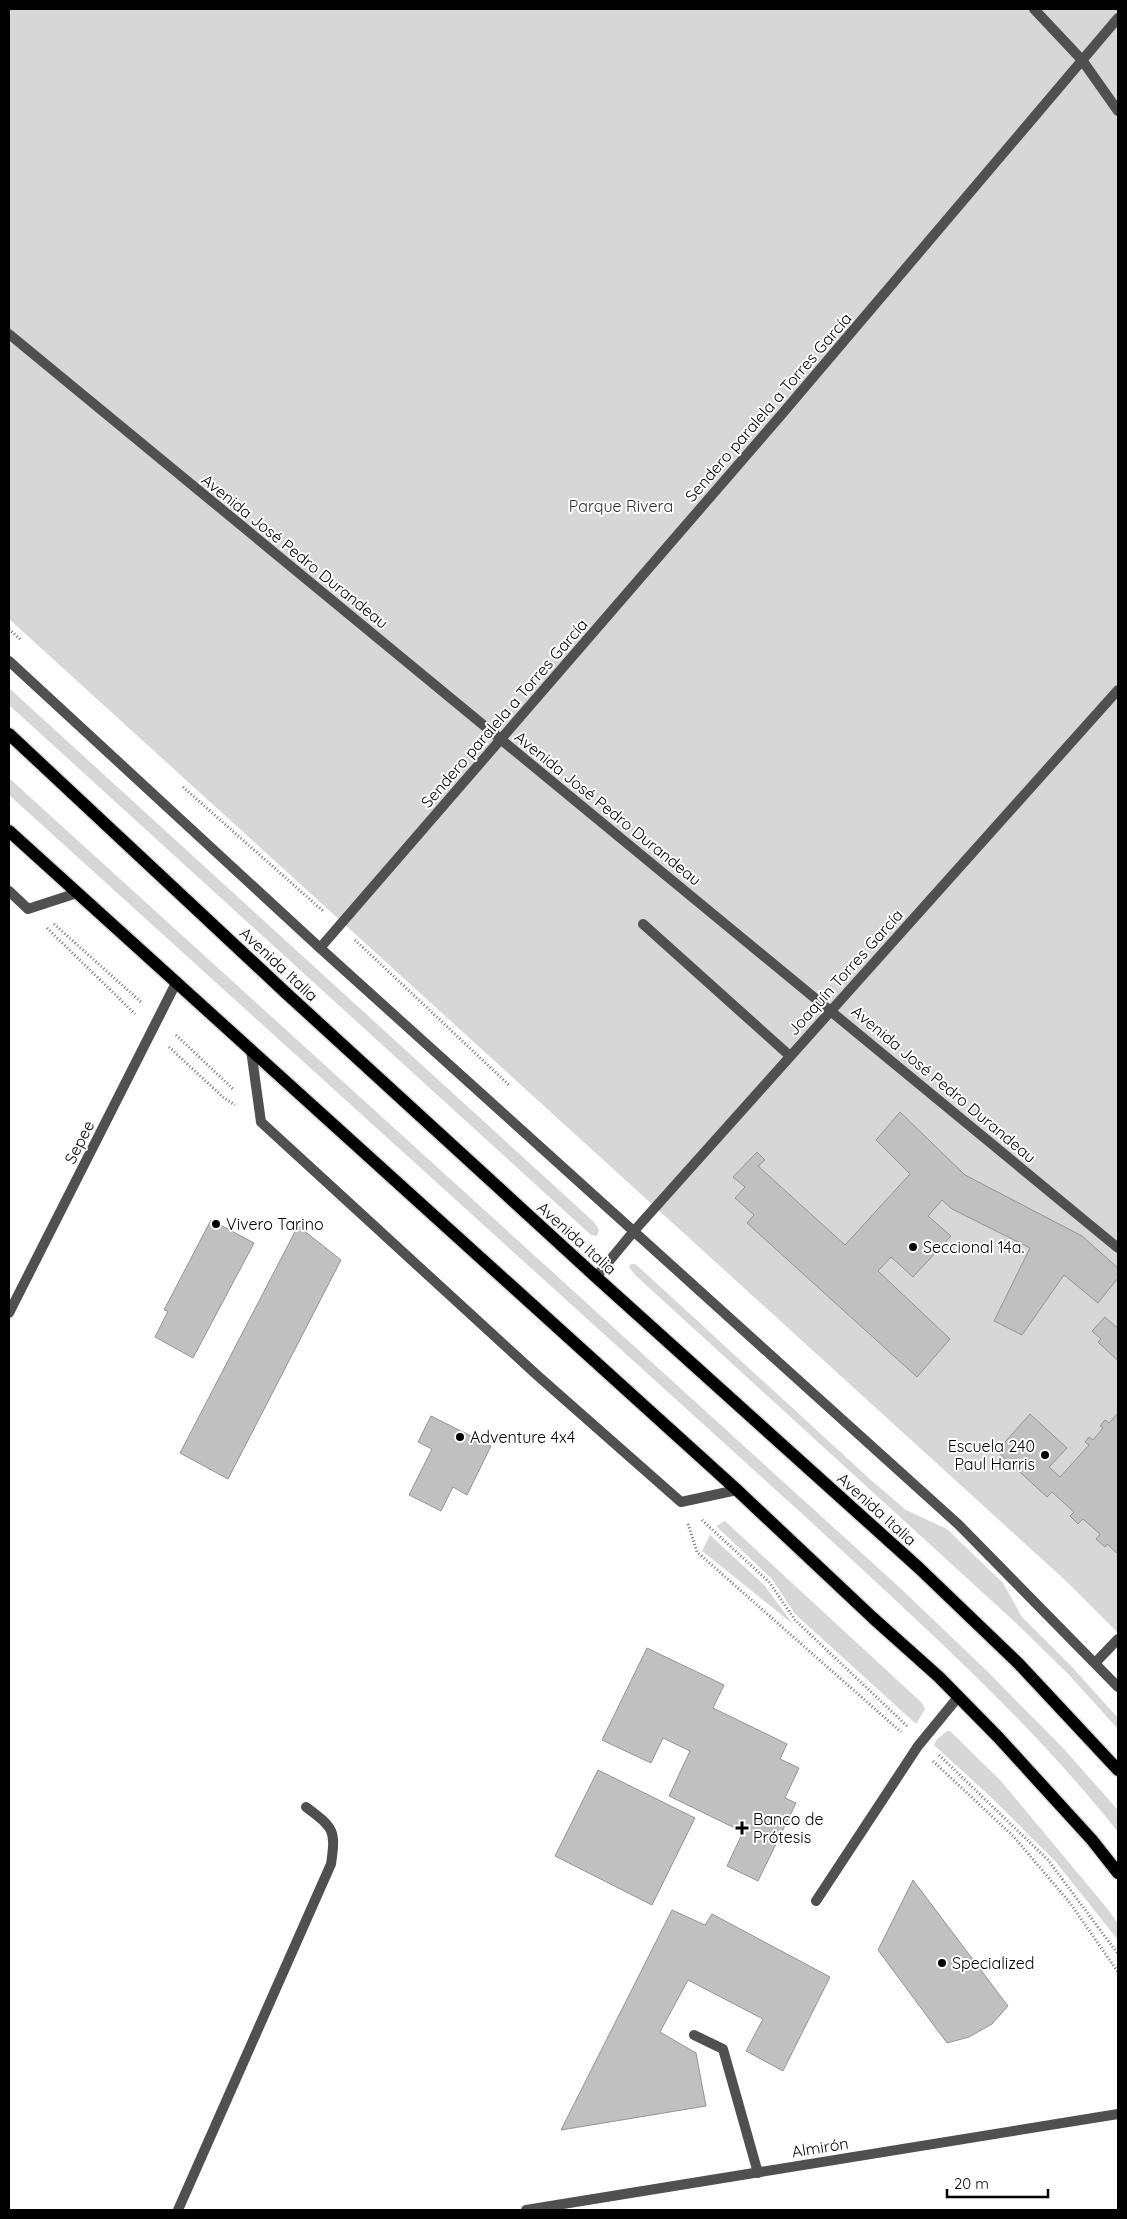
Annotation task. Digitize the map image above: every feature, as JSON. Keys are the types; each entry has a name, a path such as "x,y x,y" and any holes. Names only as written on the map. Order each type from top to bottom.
{"main road":[{"name":"Avenida Italia","path":"9,734 286,993 918,1568 1019,1664 1118,1770"},
{"path":"9,830 76,893 737,1490 959,1696 1092,1840 1118,1873"}],"street":[{"path":"1034,9 1082,60 1118,111"},
{"name":"Sendero paralela a Torres García","path":"320,948 782,414 1118,18"},
{"name":"Avenida José Pedro Durandeau","path":"9,334 1118,1248"},
{"path":"9,661 320,948 958,1525 1096,1662 1118,1687"},
{"name":"Joaquín Torres García","path":"596,1277 634,1231 830,1010 1118,690"},
{"path":"9,891 28,909 76,893"},
{"path":"643,924 790,1056"},
{"name":"Sepee","path":"9,1314 176,983"},
{"path":"251,1050 261,1122 538,1376 681,1502 737,1490"},
{"path":"1096,1662 1118,1639"},
{"path":"816,1901 918,1746 959,1696"},
{"path":"178,2210 332,1864 335,1837 324,1820 306,1807"},
{"path":"694,2035 723,2049 758,2173"},
{"name":"Almirón","path":"526,2210 1118,2114"}],"green space":[{"name":"Parque Rivera","path":"9,9 1118,9 1118,1633 1066,1581 9,619"},
{"path":"9,688 594,1222 599,1230 597,1236 591,1235 9,705"},
{"path":"9,778 898,1586 987,1671 1063,1748 1118,1810 1118,1832 1046,1749 970,1670 809,1520 9,795"},
{"path":"631,1264 635,1264 641,1269 906,1510 947,1529 1003,1583 1022,1617 1073,1668 1118,1718 1118,1729 1069,1675 1016,1623 635,1275 629,1267"},
{"path":"725,1521 922,1703 925,1709 916,1724 795,1614 772,1579 716,1526"},
{"path":"710,1535 765,1586 793,1624 702,1551"},
{"path":"947,1731 950,1731 1001,1781 1106,1907 1118,1923 1118,1940 1055,1861 991,1797 934,1745 937,1739"}],"building":[{"path":"900,1112 965,1175 1082,1236 1118,1268 1118,1278 1098,1303 1064,1275 1022,1335 994,1321 1030,1248 952,1209 942,1200 928,1216 951,1236 913,1277 891,1257 878,1271 950,1339 917,1377 747,1223 754,1215 735,1198 745,1187 733,1177 757,1152 765,1160 758,1166 845,1245 910,1174 876,1140"},
{"path":"211,1220 254,1243 193,1358 155,1337 168,1311 164,1310"},
{"path":"298,1226 341,1260 228,1479 180,1453"},
{"path":"1105,1317 1116,1327 1118,1325 1118,1361 1098,1342 1101,1339 1092,1331"},
{"path":"1118,1413 1118,1554 1107,1544 1105,1547 1096,1539 1100,1534 1083,1519 1078,1524 1070,1516 1074,1512 1052,1492 1047,1497 997,1451 1030,1414 1067,1448 1049,1467 1060,1477 1089,1445 1085,1442 1089,1437 1093,1440 1103,1428 1100,1426 1105,1420 1109,1423"},
{"path":"431,1416 491,1446 467,1495 453,1487 441,1511 409,1495 432,1449 418,1442"},
{"path":"647,1648 724,1685 713,1708 787,1744 780,1759 799,1768 785,1798 796,1803 758,1881 727,1866 743,1832 669,1796 690,1751 663,1738 651,1763 602,1740"},
{"path":"598,1770 695,1818 652,1905 555,1856"},
{"path":"913,1880 1008,2006 992,2024 969,2037 947,2043 878,1950"},
{"path":"672,1910 705,1925 712,1914 830,1977 783,2071 746,2051 763,2019 688,1980 660,2032 696,2053 706,2106 561,2130"}],"place":[{"name":"Vivero Tarino","path":"216,1224"},
{"name":"Seccional 14a.","path":"913,1247"},
{"name":"Adventure 4x4","path":"460,1437"},
{"name":"Escuela 240 Paul Harris","path":"1045,1455"},
{"name":"Banco de Prótesis","path":"742,1828"},
{"name":"Specialized","path":"942,1963"}]}
